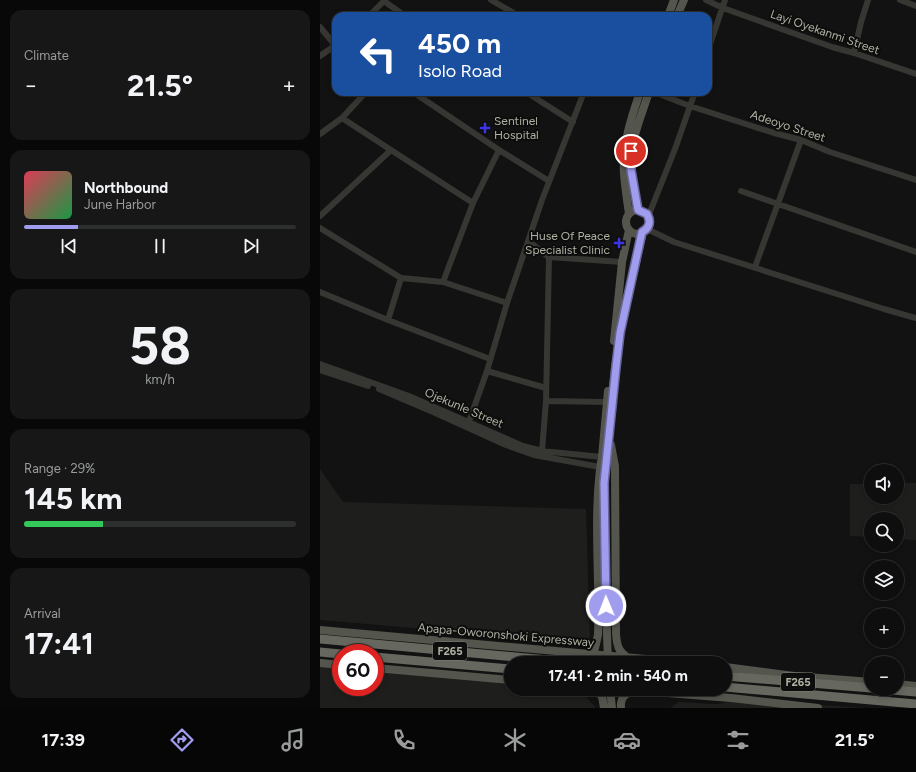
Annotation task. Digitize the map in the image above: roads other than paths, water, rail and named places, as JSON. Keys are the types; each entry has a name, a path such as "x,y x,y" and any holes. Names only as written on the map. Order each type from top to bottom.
{"highway":[{"name":"Apapa-Oworonshoki Expressway","path":"320,639 504,656"},
{"path":"320,652 332,653"},
{"name":"F265","path":"384,658 504,668"},
{"name":"F265","path":"732,677 864,687"},
{"name":"F265","path":"732,688 916,704"},
{"path":"904,691 916,692"}],"main road":[{"path":"669,12 671,1"},
{"path":"589,655 594,650 598,635 597,512 600,467 622,262 629,230 626,224 629,214 624,172 626,140 631,117 639,96"},
{"path":"638,210 631,170 631,151 635,132 648,96"},
{"path":"604,483 620,333 645,230 649,223 648,217 644,212 638,210 629,214"},
{"path":"629,230 636,233 645,230"},
{"path":"609,435 615,466 616,634 618,650 626,656"},
{"path":"602,457 604,483 608,656"},
{"name":"Apapa-Oworonshoki Expressway","path":"320,630 608,656"},
{"path":"320,664 332,665"},
{"path":"732,668 794,676 864,681"},
{"path":"384,669 504,679"},
{"path":"904,685 916,686"},
{"path":"602,696 604,708"},
{"path":"611,696 612,708"},
{"path":"621,708 621,703 624,696"},
{"path":"708,696 818,708"}],"street":[{"path":"373,12 384,0 400,12"},
{"path":"491,0 512,12"},
{"name":"Layi Oyekanmi Street","path":"706,0 723,8 832,47 916,74"},
{"path":"712,39 726,0"},
{"path":"854,53 868,0"},
{"path":"900,0 916,6"},
{"path":"671,1 682,3"},
{"path":"320,27 332,41"},
{"path":"320,56 332,47"},
{"path":"320,134 342,118 362,96"},
{"path":"419,96 548,181"},
{"path":"532,96 573,122"},
{"path":"468,424 487,371 507,303 548,181 583,96"},
{"name":"Adeoyo Street","path":"664,96 690,106 774,133 801,140 830,152 916,180"},
{"path":"648,217 675,149 694,96"},
{"path":"342,118 473,204"},
{"path":"755,267 801,140"},
{"path":"320,216 391,150"},
{"path":"443,282 473,204 499,150"},
{"path":"741,191 916,252"},
{"path":"320,228 402,278 443,282 507,303"},
{"path":"645,230 674,242 916,318"},
{"path":"528,241 550,257 622,262"},
{"path":"542,451 546,401 550,257"},
{"path":"388,320 402,278"},
{"path":"320,292 490,359"},
{"name":"Ojekunle Street","path":"320,364 409,396 468,424 506,445 534,455 600,467"},
{"name":"Ojekunle Street","path":"320,370 378,389 523,446 542,451 602,457"},
{"path":"487,371 546,388"},
{"path":"546,401 607,402"}],"place":[{"name":"Sentinel Hospital","path":"485,128"},
{"name":"Huse Of Peace Specialist Clinic","path":"619,243"}]}
